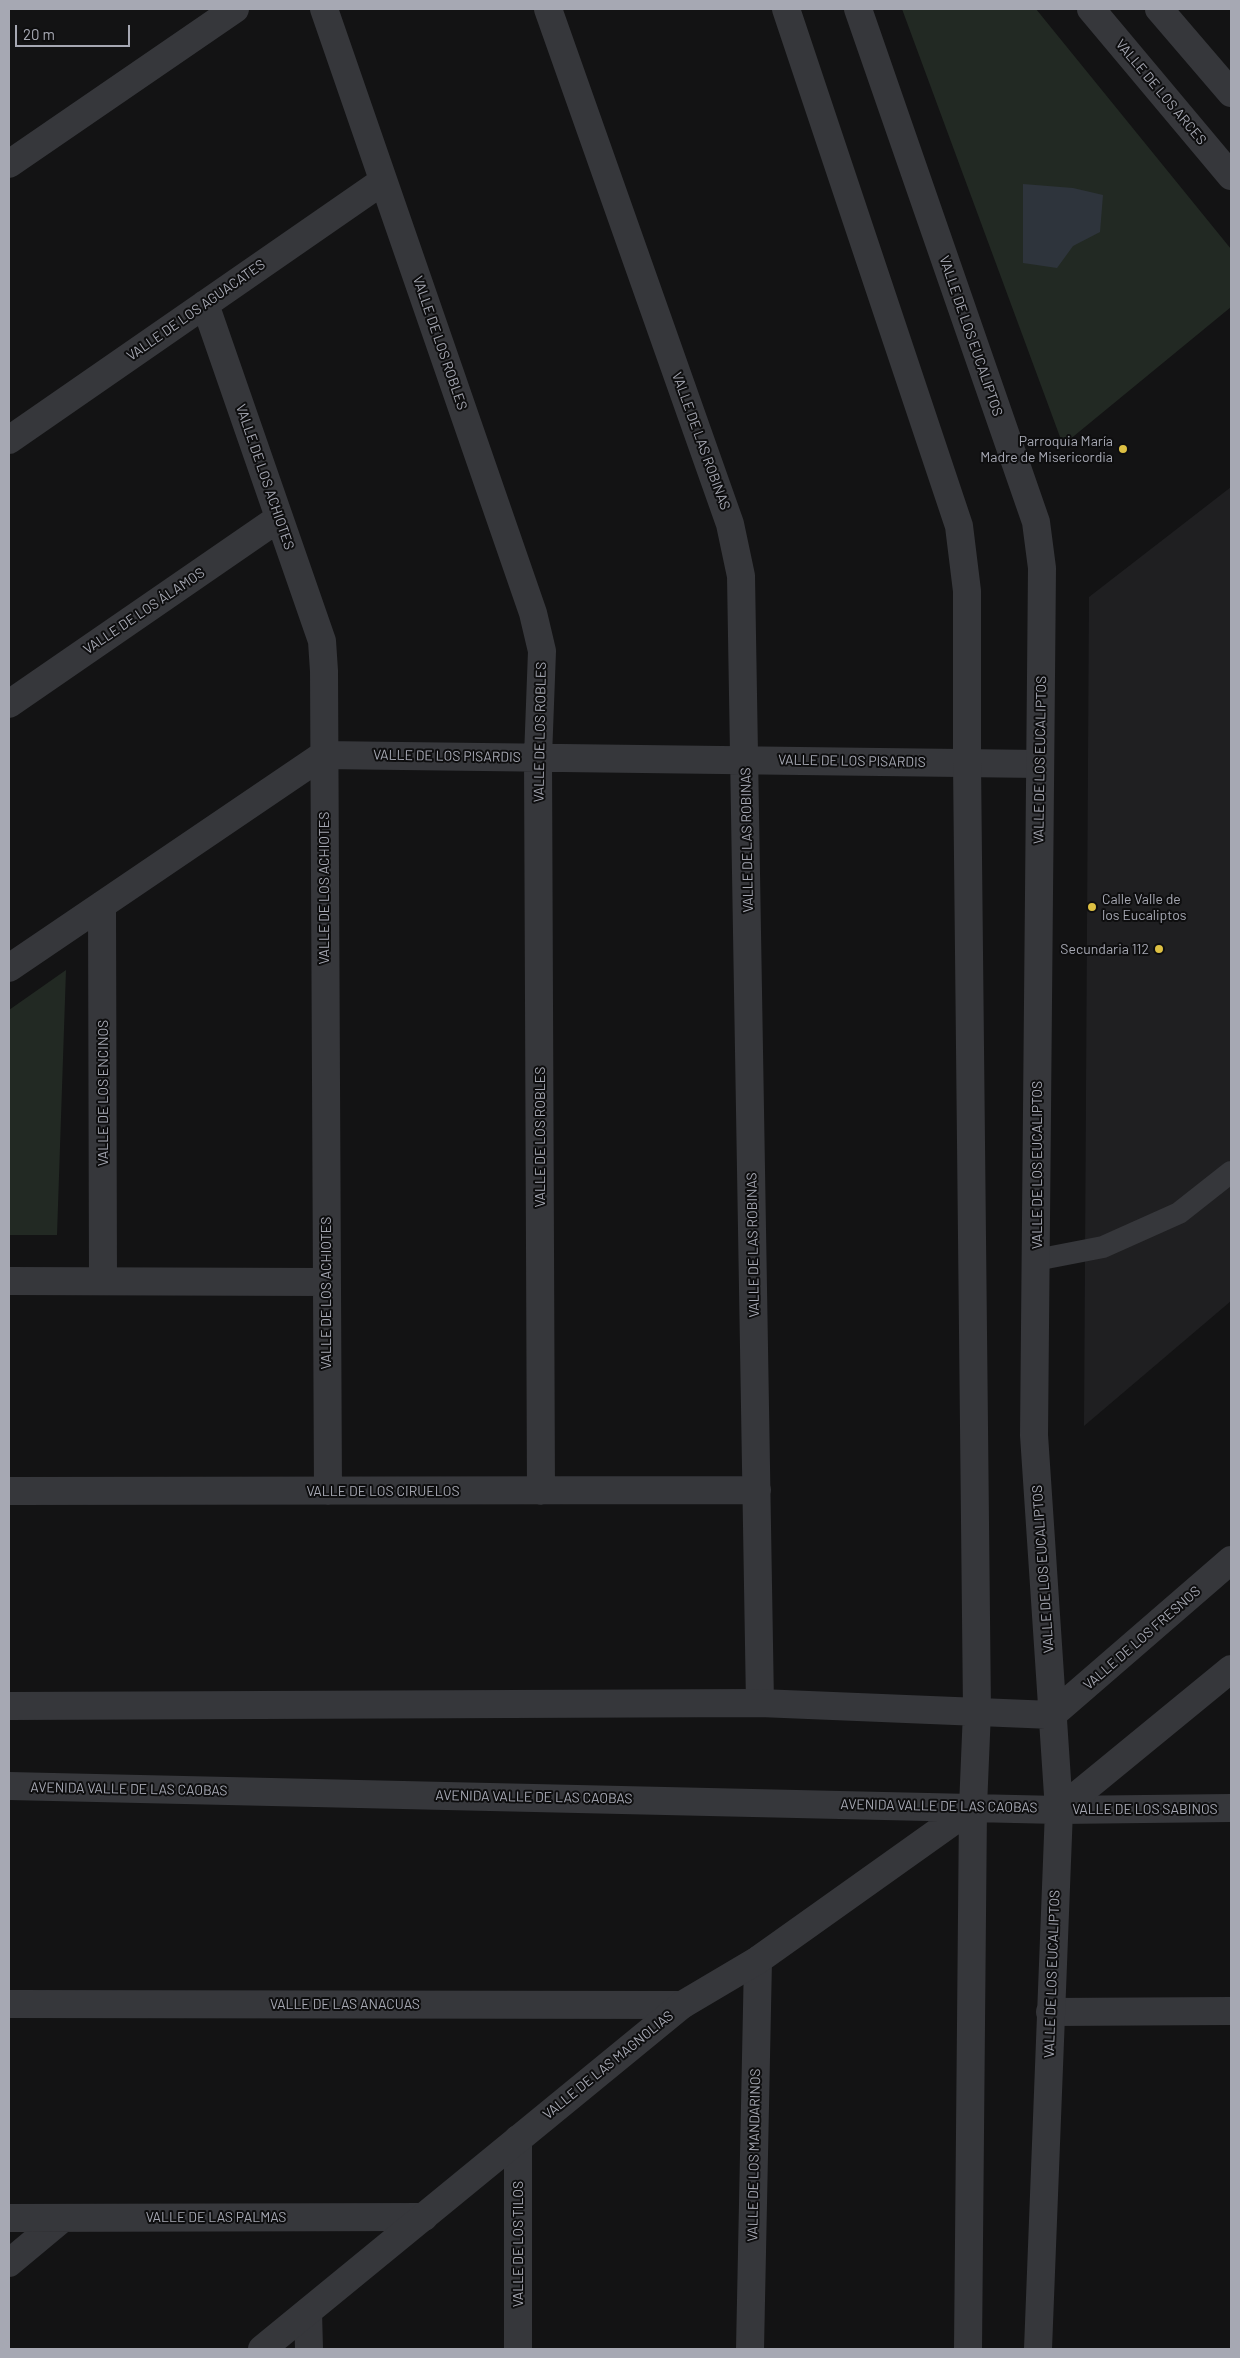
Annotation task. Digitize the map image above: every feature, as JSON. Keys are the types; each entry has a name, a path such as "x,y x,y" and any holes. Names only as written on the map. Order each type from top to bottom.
{"street":[{"path":"9,164 235,9"},
{"name":"VALLE DE LOS ROBLES","path":"324,9 533,614 542,651 538,757 542,1491"},
{"name":"VALLE DE LAS ROBINAS","path":"548,9 730,524 741,576 760,1703"},
{"path":"786,9 959,526 967,591 967,763 977,1711 973,1807 968,2349"},
{"name":"VALLE DE LOS EUCALIPTOS","path":"858,9 1036,522 1042,568 1034,1435 1059,1810 1038,2349"},
{"name":"VALLE DE LOS ARCES","path":"1091,9 1231,176"},
{"path":"1159,9 1231,93"},
{"name":"VALLE DE LOS AGUACATES","path":"9,440 384,181"},
{"name":"VALLE DE LOS ACHIOTES","path":"205,304 322,641 324,671 328,1491"},
{"name":"VALLE DE LOS ÁLAMOS","path":"9,704 279,518"},
{"path":"9,968 323,755"},
{"name":"VALLE DE LOS PISARDIS","path":"323,755 1040,764"},
{"name":"VALLE DE LOS ENCINOS","path":"102,905 104,1281"},
{"path":"9,1281 326,1282"},
{"name":"VALLE DE LOS CIRUELOS","path":"9,1491 757,1490"},
{"name":"VALLE DE LOS FRESNOS","path":"1052,1715 1231,1560"},
{"path":"1059,1810 1231,1669"},
{"path":"9,1706 760,1703 1052,1715"},
{"name":"AVENIDA VALLE DE LAS CAOBAS","path":"9,1786 1059,1810"},
{"name":"VALLE DE LAS MAGNOLIAS","path":"262,2349 682,2004 758,1960 973,1807"},
{"name":"VALLE DE LOS SABINOS","path":"1059,1810 1231,1808"},
{"name":"VALLE DE LOS MANDARINOS","path":"750,2349 758,1960"},
{"name":"VALLE DE LAS ANACUAS","path":"9,2004 682,2004"},
{"path":"1050,2012 1231,2011"},
{"name":"VALLE DE LOS TILOS","path":"518,2139 518,2349"},
{"name":"VALLE DE LAS PALMAS","path":"9,2218 424,2217"},
{"path":"9,2263 63,2218"},
{"path":"308,2312 308,2349"}],"lane":[{"path":"1036,1260 1104,1247 1179,1213 1231,1172"}],"shaded area":[{"path":"902,9 1036,9 1231,249 1231,307 1063,445"},
{"path":"1023,184 1073,188 1103,195 1100,232 1073,246 1057,268 1023,263"},
{"name":"Secundaria 112","path":"1231,487 1231,1301 1084,1426 1089,597"},
{"path":"66,970 57,1235 9,1235 9,1010"}],"place":[{"name":"Parroquia María Madre de Misericordia","path":"1123,449"},
{"name":"Calle Valle de los Eucaliptos","path":"1092,907"},
{"name":"Secundaria 112","path":"1159,949"}]}
